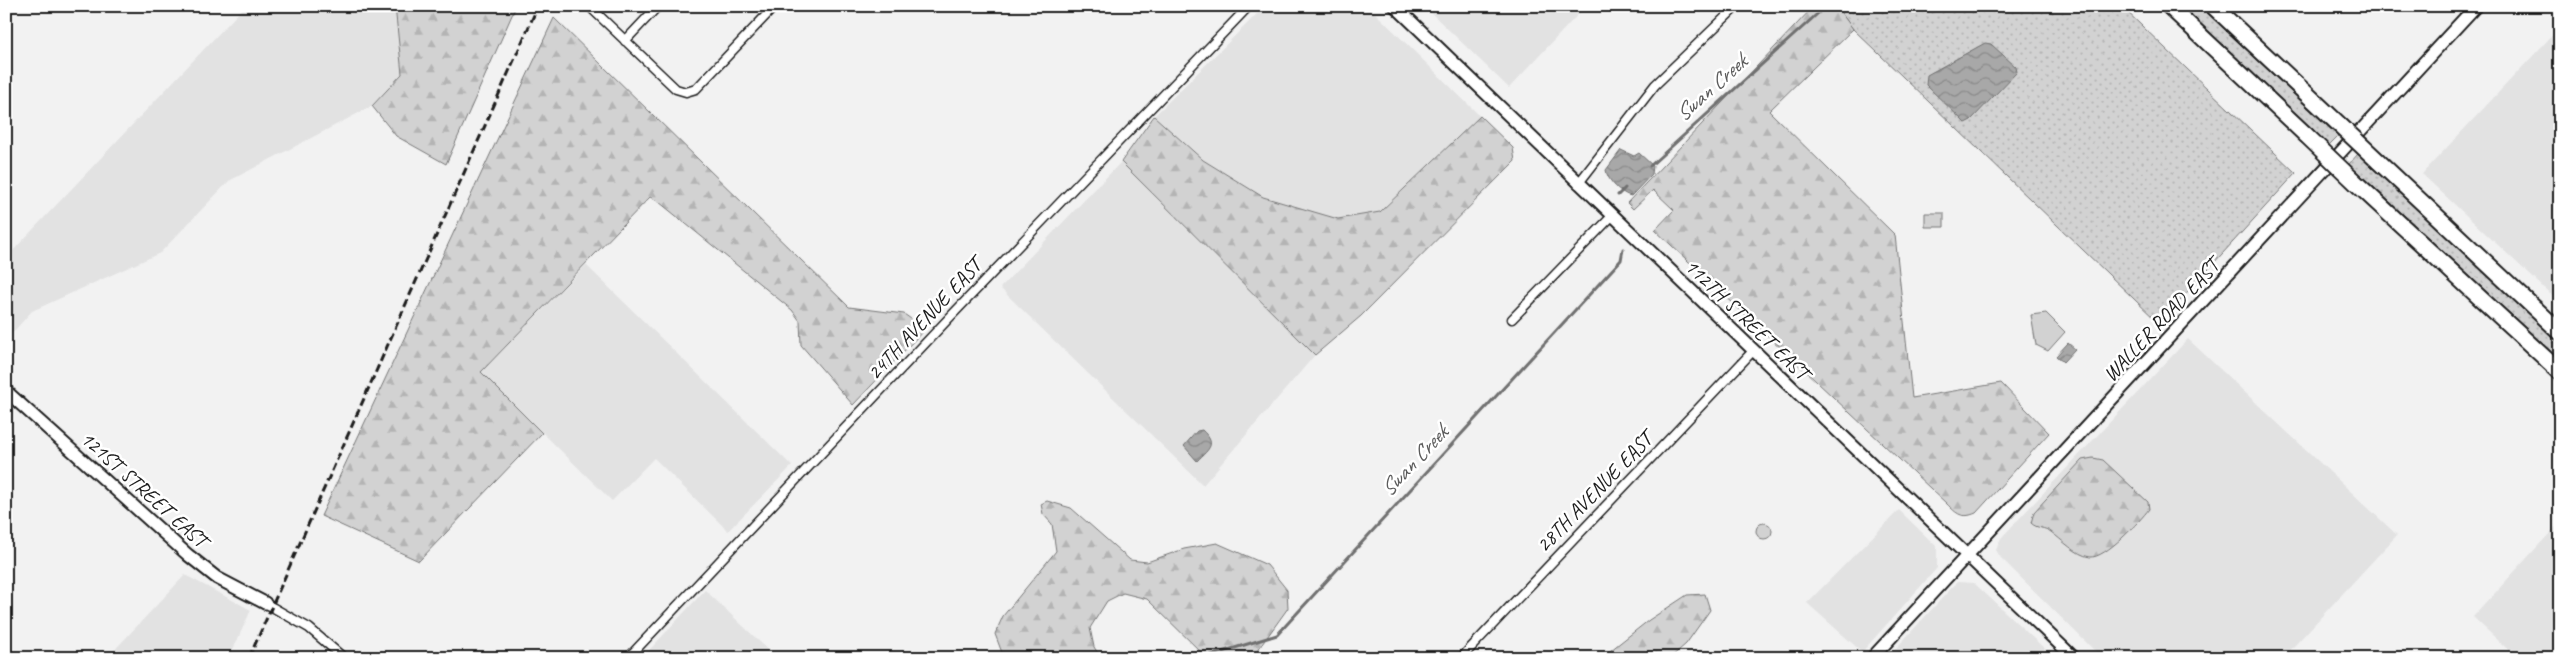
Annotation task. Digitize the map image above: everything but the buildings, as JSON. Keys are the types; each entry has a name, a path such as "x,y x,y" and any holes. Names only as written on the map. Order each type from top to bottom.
{"highway":[{"path":"2169,6 2560,372"},
{"path":"2213,6 2560,332"}],"street":[{"path":"589,6 676,89 686,92 696,89 775,6"},
{"path":"625,41 658,6"},
{"name":"24TH AVENUE EAST","path":"628,658 951,316 1249,6"},
{"name":"112TH STREET EAST","path":"1395,6 1578,184 2074,658"},
{"path":"1578,184 1655,85 1737,6"},
{"name":"WALLER ROAD EAST","path":"1872,658 1969,556 2476,6"},
{"path":"1512,319 1612,216"},
{"name":"28TH AVENUE EAST","path":"1461,658 1753,351"},
{"name":"121ST STREET EAST","path":"6,391 188,555 217,578 265,603"},
{"path":"265,603 309,628 344,658"}],"shaded area":[{"path":"245,6 395,6 402,74 372,106 229,181 160,253 32,311 6,340 6,258"},
{"path":"1265,6 1368,6 1480,116 1380,212 1338,219 1263,197 1203,160 1154,116"},
{"path":"1424,6 1586,6 1509,88"},
{"path":"2560,27 2560,303 2422,174"},
{"path":"1121,162 1315,355 1203,485 1000,288"},
{"path":"586,265 792,466 728,531 654,458 612,501 481,372"},
{"path":"2188,339 2397,535 2283,658 2102,658 2001,558 1996,550 2001,538"},
{"path":"1899,510 1937,547 1937,568 1862,652 1807,603"},
{"path":"2560,522 2560,658 2517,658 2473,617"},
{"path":"185,575 251,610 229,658 107,658"},
{"path":"1957,582 1974,583 2046,650 2039,658 1887,658"},
{"path":"705,590 777,658 642,658"}],"green space":[{"path":"395,6 516,6 446,164 396,136 372,106 402,74"},
{"path":"1814,6 1836,6 1853,29 1769,111 1895,235 1912,398 2001,383 2049,433 1976,513 1971,515 1963,515 1954,510 1655,230 1674,210 1653,190 1633,209 1627,203"},
{"path":"1836,6 2121,6 2296,173 2159,323 1853,29"},
{"path":"2182,6 2200,6 2338,136 2329,145"},
{"path":"554,18 849,307 904,314 925,329 853,405 801,345 800,321 792,310 659,202 650,197 481,372 542,433 419,561 321,516"},
{"path":"1154,116 1203,160 1263,197 1338,219 1380,212 1480,116 1513,148 1515,161 1361,316 1315,355 1121,162"},
{"path":"2358,154 2560,344 2560,360 2349,164"},
{"path":"1925,213 1944,213 1944,227 1925,227"},
{"path":"2046,313 2065,332 2048,351 2036,345 2031,315"},
{"path":"2093,458 2103,460 2148,502 2149,509 2113,546 2096,556 2090,557 2074,550 2049,530 2031,523 2034,512 2082,460"},
{"path":"1047,501 1071,508 1130,560 1147,562 1184,549 1217,543 1267,565 1287,590 1288,608 1252,658 1207,658 1147,599 1123,593 1107,601 1090,628 1094,647 1101,658 1004,658 995,634 1003,616 1056,551 1052,524 1043,514 1041,504"},
{"path":"1764,523 1772,531 1764,539 1756,531"},
{"path":"1705,594 1710,610 1686,644 1670,658 1601,658 1649,620 1687,595"}],"water":[{"path":"1985,43 1991,44 2016,67 2017,72 1971,120 1965,123 1926,85 1927,75"},
{"path":"1621,150 1634,156 1639,153 1653,166 1652,174 1631,196 1615,186 1606,170"},
{"path":"2068,343 2075,349 2063,362 2056,356"},
{"path":"1202,430 1209,439 1210,446 1197,461 1184,446 1197,431"}],"waterway":[{"name":"Swan Creek","path":"1650,166 1826,6"},
{"name":"Swan Creek","path":"1618,195 1625,188"},
{"name":"Swan Creek","path":"1202,658 1277,635 1621,260 1623,249"}],"railway":[{"path":"249,658 538,6"}]}
